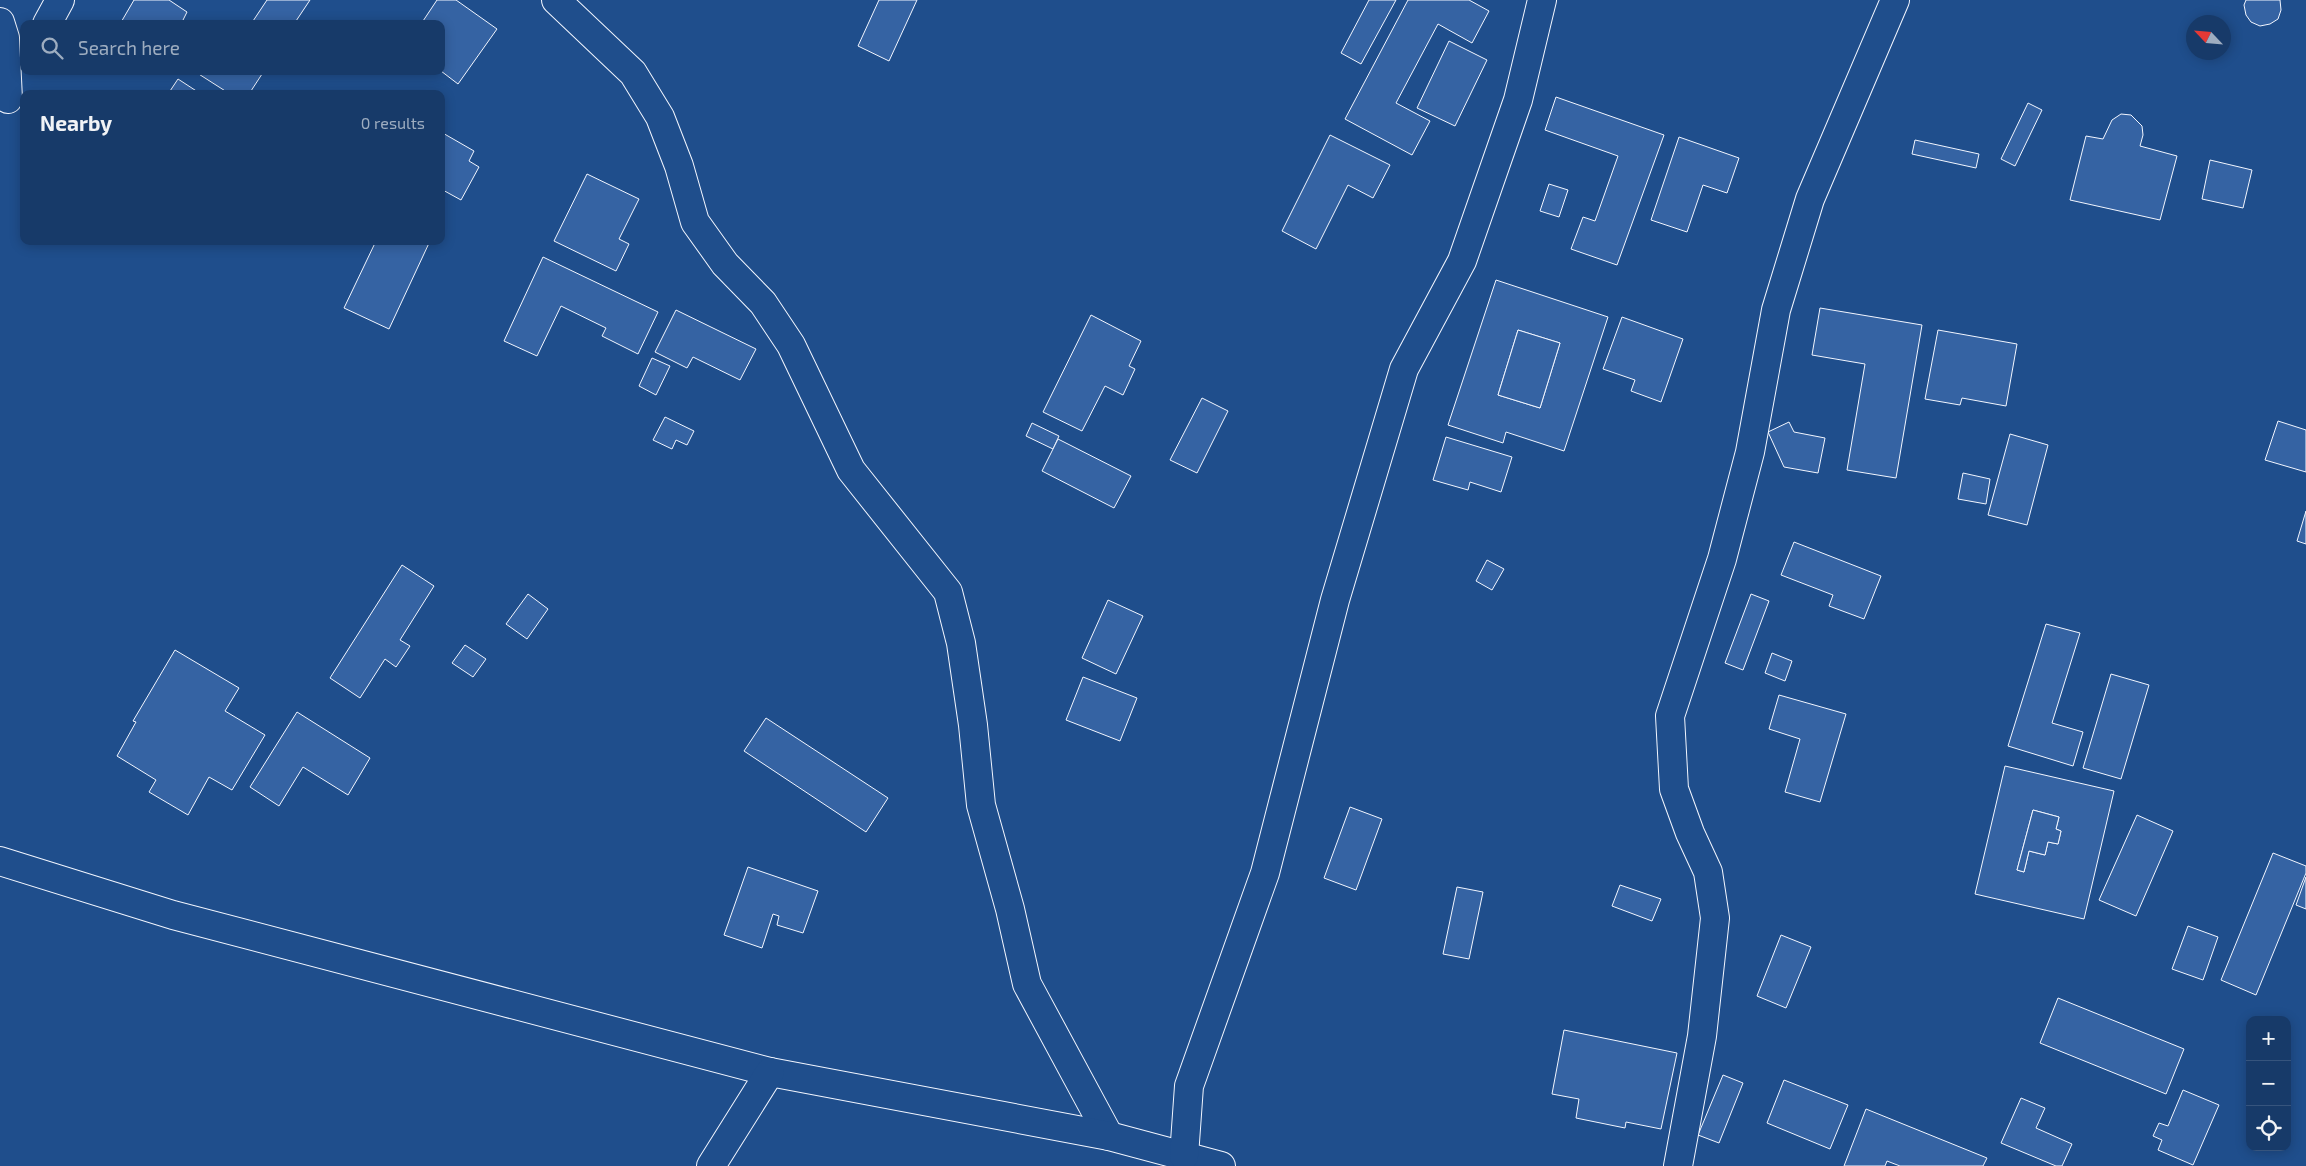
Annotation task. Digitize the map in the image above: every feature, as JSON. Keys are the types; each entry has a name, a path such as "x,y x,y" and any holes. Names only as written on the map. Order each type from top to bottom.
{"street":[{"path":"49,20 60,0"},
{"path":"556,0 632,73 660,117 679,166 695,222 725,264 763,303 791,345 851,470 948,592 961,643 974,725 981,805 1010,909 1027,984 1109,1136"},
{"path":"1184,1156 1189,1086 1265,873 1335,600 1404,370 1462,261 1518,100 1542,0"},
{"path":"1678,1166 1702,1036 1715,918 1708,872 1690,833 1674,789 1670,716 1722,559 1750,452 1776,310 1810,199 1895,0"},
{"path":"0,22 5,38 4,108"},
{"path":"4,108 21,75"},
{"path":"0,861 172,915 770,1072 1109,1136 1221,1166"},
{"path":"711,1166 770,1072"}],"building":[{"path":"134,0 169,0 187,12 183,20 122,20"},
{"path":"267,0 310,0 297,20 254,20"},
{"path":"437,0 456,0 497,29 458,84 445,74 445,20 424,20"},
{"path":"879,0 917,0 889,61 858,46"},
{"path":"1369,0 1396,0 1361,64 1341,53"},
{"path":"1408,0 1469,0 1489,11 1472,43 1438,24 1396,103 1430,121 1412,155 1345,119"},
{"path":"2246,0 2280,0 2281,10 2278,19 2270,24 2260,26 2251,22 2246,15 2244,5"},
{"path":"1449,41 1487,60 1455,126 1417,108"},
{"path":"200,75 261,75 252,90 224,90"},
{"path":"178,79 195,90 171,90"},
{"path":"1556,97 1664,135 1617,265 1571,249 1583,217 1595,221 1618,156 1545,130"},
{"path":"2028,103 2042,110 2015,166 2001,159"},
{"path":"2121,114 2131,115 2142,126 2143,135 2140,146 2177,156 2160,220 2070,200 2086,136 2103,139 2112,120"},
{"path":"445,134 474,151 469,161 479,167 461,200 445,191"},
{"path":"1330,135 1390,165 1373,198 1348,185 1316,249 1282,231"},
{"path":"1679,137 1739,158 1727,193 1703,185 1687,232 1651,220"},
{"path":"1915,140 1979,154 1976,168 1912,154"},
{"path":"2210,160 2252,170 2243,208 2202,199"},
{"path":"587,174 639,199 619,239 629,244 616,271 554,241"},
{"path":"1549,184 1568,190 1559,217 1540,211"},
{"path":"374,245 428,245 389,329 344,308"},
{"path":"543,257 658,312 638,354 602,336 606,328 561,306 537,356 504,341"},
{"path":"1496,280 1608,317 1564,451 1506,432 1503,443 1448,425","holes":["1518,330 1560,343 1540,408 1498,395"]},
{"path":"1820,308 1922,325 1896,478 1847,470 1865,364 1812,355"},
{"path":"676,310 756,349 740,380 693,357 687,368 655,352"},
{"path":"1091,315 1141,341 1129,366 1135,369 1123,395 1105,386 1082,431 1043,412"},
{"path":"1622,317 1683,339 1661,402 1631,391 1635,380 1603,369"},
{"path":"1518,330 1560,343 1540,408 1498,395"},
{"path":"1938,330 2017,344 2006,406 1962,398 1960,405 1925,399"},
{"path":"652,358 670,366 656,395 639,386"},
{"path":"1202,398 1228,411 1197,473 1170,460"},
{"path":"665,417 694,431 687,445 676,440 672,449 653,440"},
{"path":"2278,421 2306,430 2306,472 2265,460"},
{"path":"1789,422 1794,432 1825,438 1818,473 1784,467 1768,432"},
{"path":"1032,423 1059,436 1053,449 1026,436"},
{"path":"2010,434 2048,445 2027,525 1988,515"},
{"path":"1446,437 1512,457 1501,492 1470,482 1468,490 1433,480"},
{"path":"1058,439 1131,476 1114,508 1042,471"},
{"path":"1963,473 1990,479 1986,504 1958,499"},
{"path":"2306,511 2306,544 2297,541"},
{"path":"1794,542 1881,576 1864,619 1829,606 1833,595 1781,575"},
{"path":"1487,560 1504,569 1492,590 1476,581"},
{"path":"402,565 434,586 400,640 410,646 396,667 385,659 360,698 330,678"},
{"path":"528,594 548,609 527,639 506,624"},
{"path":"1751,594 1769,601 1743,670 1725,663"},
{"path":"1108,600 1143,616 1116,674 1082,658"},
{"path":"2046,624 2080,633 2052,723 2083,732 2073,766 2008,746"},
{"path":"465,645 486,659 473,677 452,663"},
{"path":"175,650 239,688 225,711 265,735 232,790 209,777 188,815 149,792 156,780 117,756 136,722 133,721"},
{"path":"1772,653 1792,661 1785,681 1765,673"},
{"path":"2111,674 2149,685 2121,779 2083,768"},
{"path":"1083,677 1137,698 1120,741 1066,720"},
{"path":"1779,695 1846,714 1820,802 1785,792 1800,739 1769,729"},
{"path":"297,712 370,758 348,795 303,767 279,806 250,787"},
{"path":"766,718 888,798 866,832 744,751"},
{"path":"2005,766 2114,791 2084,919 1975,894","holes":["2033,810 2059,817 2056,829 2061,831 2058,844 2048,842 2045,855 2029,851 2024,872 2017,870"]},
{"path":"1350,807 1382,819 1356,890 1324,878"},
{"path":"2033,810 2059,817 2056,829 2061,831 2058,844 2048,842 2045,855 2029,851 2024,872 2017,870"},
{"path":"2137,815 2173,831 2136,916 2099,900"},
{"path":"2273,853 2306,866 2306,873 2256,995 2221,980"},
{"path":"748,867 818,891 803,933 777,925 779,916 773,914 762,948 724,935"},
{"path":"2306,877 2306,909 2296,905"},
{"path":"1620,885 1661,899 1652,921 1612,906"},
{"path":"1457,887 1483,892 1469,959 1443,954"},
{"path":"2188,926 2218,937 2203,980 2172,969"},
{"path":"1781,935 1811,947 1786,1008 1757,996"},
{"path":"2058,998 2184,1049 2166,1094 2040,1043"},
{"path":"1564,1030 1677,1053 1661,1129 1626,1122 1625,1128 1576,1118 1579,1099 1552,1094"},
{"path":"1723,1075 1743,1083 1719,1143 1698,1135"},
{"path":"1784,1080 1848,1105 1830,1149 1767,1123"},
{"path":"2183,1090 2219,1105 2193,1165 2158,1150 2162,1140 2153,1136 2159,1123 2168,1126"},
{"path":"2021,1098 2045,1108 2036,1128 2072,1144 2062,1166 2056,1166 2001,1143"},
{"path":"1866,1109 1987,1158 1983,1166 1900,1166 1887,1161 1885,1166 1844,1166"}]}
